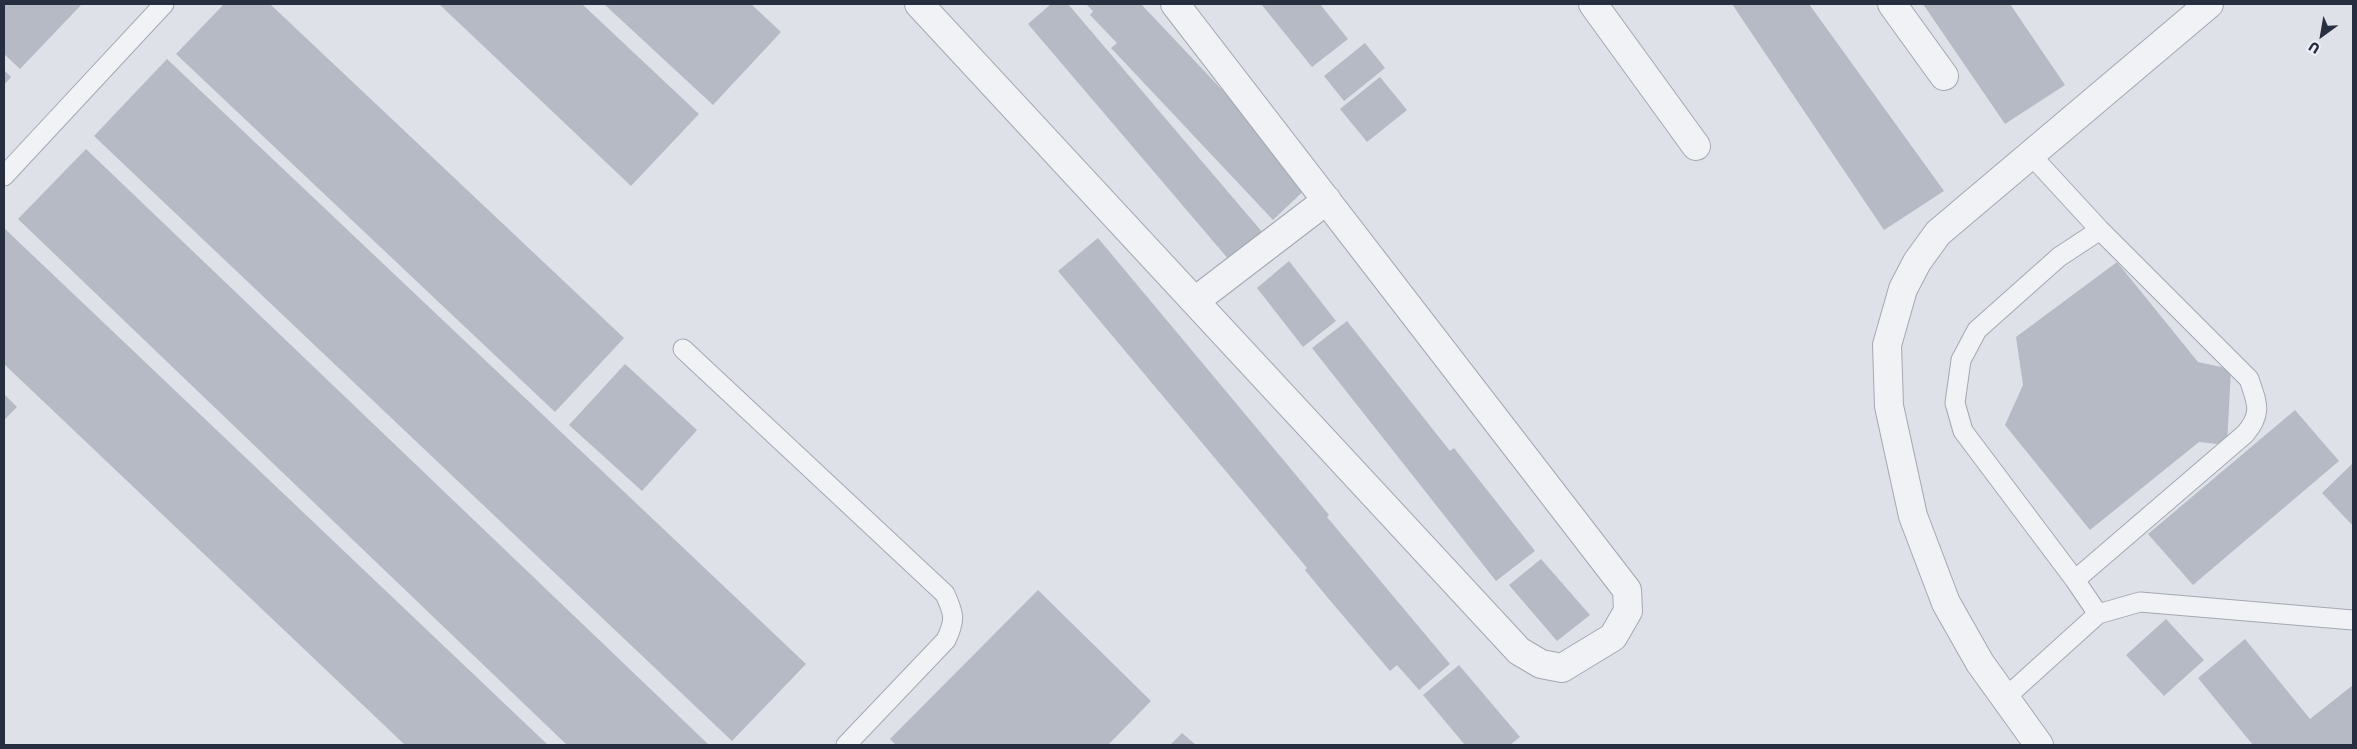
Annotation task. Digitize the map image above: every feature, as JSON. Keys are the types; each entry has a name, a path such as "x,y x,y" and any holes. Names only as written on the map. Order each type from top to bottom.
{"street":[{"path":"919,4 1519,651 1541,664 1562,668 1613,637 1628,611 1627,590 1175,4"},
{"path":"1594,4 1696,146"},
{"path":"1892,4 1944,76"},
{"path":"2039,745 2004,700 1946,603 1914,516 1889,406 1887,345 1903,290 1917,262 1938,233 2209,4"},
{"path":"1195,301 1327,200"}],"lane":[{"path":"4,176 164,4"},
{"path":"2030,154 2100,230 2249,379 2258,406 2255,423 2245,434 2075,580"},
{"path":"2098,614 2075,580 1963,431 1955,403 1961,360 1977,330 2059,257 2100,230"},
{"path":"683,349 945,594 954,614 952,626 946,640 846,745"},
{"path":"2004,700 2098,614 2140,602 2353,620"}],"building":[{"path":"4,4 82,4 20,69 4,54"},
{"path":"224,4 270,4 624,338 555,412 176,54"},
{"path":"439,4 582,4 699,114 631,186"},
{"path":"604,4 751,4 781,32 713,105"},
{"path":"1051,4 1068,4 1263,233 1230,261 1028,24"},
{"path":"1086,4 1141,4 1311,184 1273,220 1111,48 1117,43 1090,15 1093,11"},
{"path":"1261,4 1320,4 1348,39 1312,67"},
{"path":"1732,4 1809,4 1944,191 1884,230"},
{"path":"1923,4 2010,4 2065,85 2005,124"},
{"path":"1365,43 1385,68 1344,101 1324,76"},
{"path":"167,59 806,664 732,741 94,136"},
{"path":"4,70 11,77 4,85"},
{"path":"1380,77 1407,110 1367,142 1340,109"},
{"path":"86,149 709,745 567,745 18,219"},
{"path":"4,228 548,745 405,745 4,364"},
{"path":"1098,238 1311,493 1329,515 1327,517 1450,664 1419,690 1397,665 1390,671 1305,570 1307,568 1058,271"},
{"path":"1289,261 1336,321 1303,347 1257,288"},
{"path":"2117,262 2198,362 2231,369 2227,445 2199,442 2090,530 2005,425 2023,385 2016,337"},
{"path":"1347,321 1450,451 1454,448 1535,551 1496,581 1312,348"},
{"path":"625,364 697,430 642,491 569,425"},
{"path":"4,394 17,407 4,420"},
{"path":"2295,410 2339,461 2193,585 2148,534"},
{"path":"2353,463 2353,526 2322,493"},
{"path":"1541,559 1590,615 1557,641 1509,585"},
{"path":"1038,590 1151,701 1108,745 896,745 890,739"},
{"path":"2166,619 2204,660 2164,696 2126,655"},
{"path":"2245,639 2310,719 2353,685 2353,745 2253,745 2198,678"},
{"path":"1459,665 1520,737 1510,745 1465,745 1423,695"},
{"path":"1182,733 1196,745 1170,745"}]}
